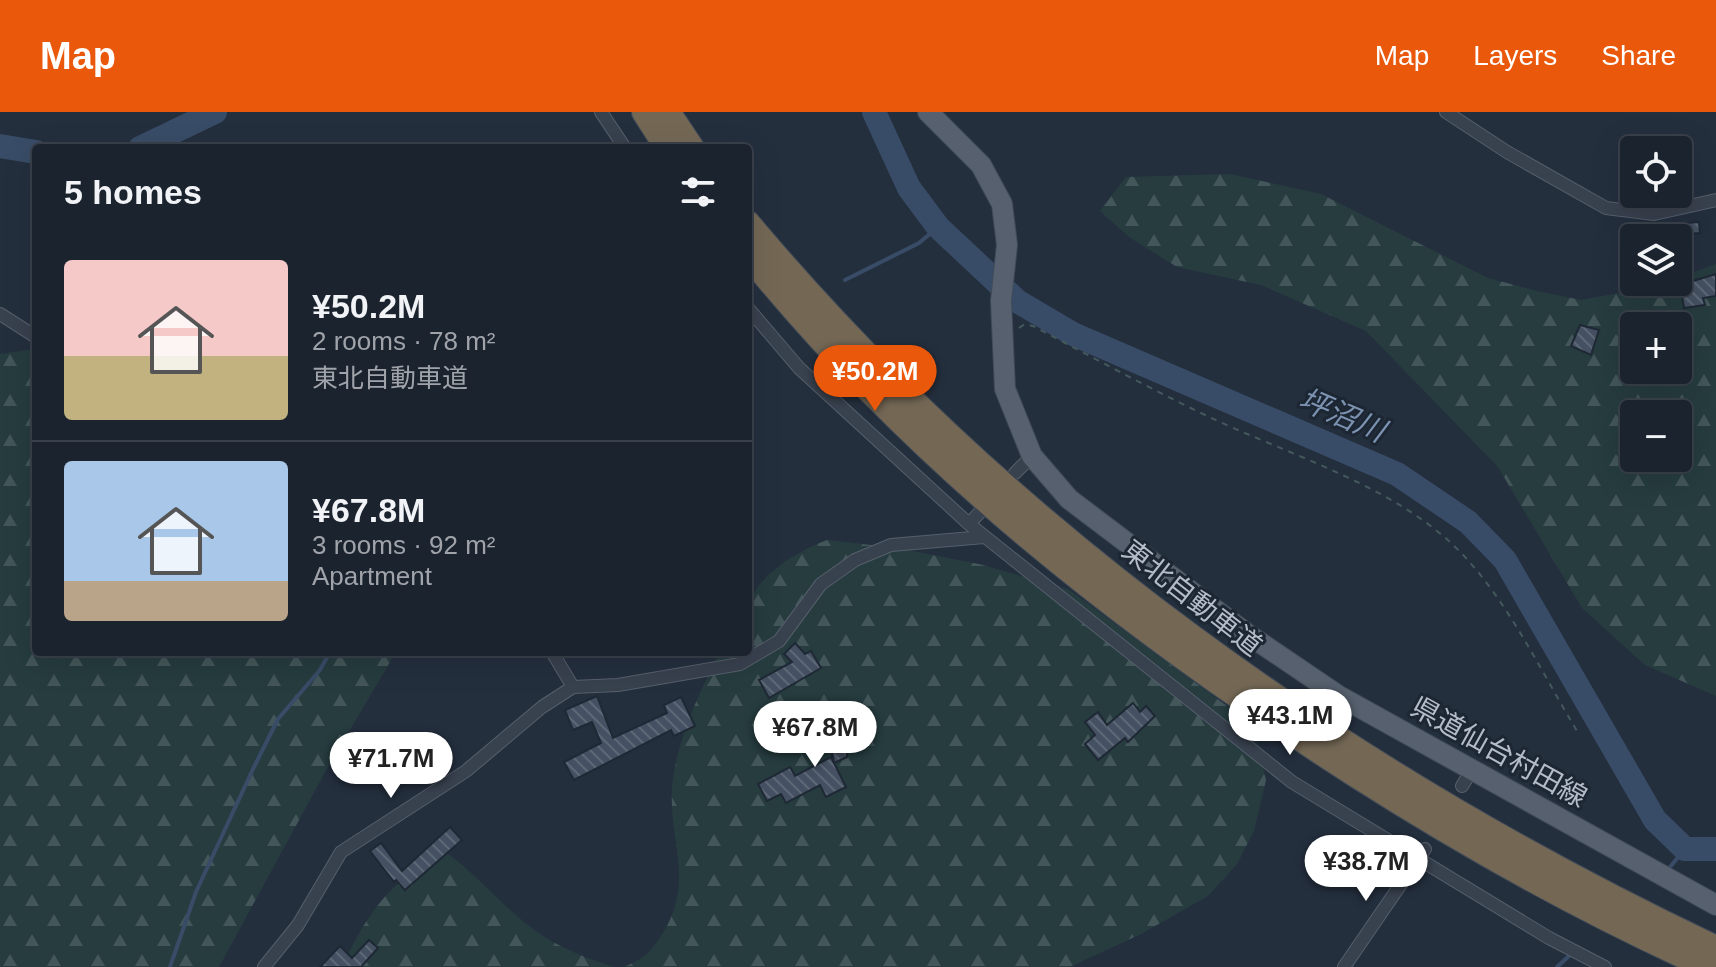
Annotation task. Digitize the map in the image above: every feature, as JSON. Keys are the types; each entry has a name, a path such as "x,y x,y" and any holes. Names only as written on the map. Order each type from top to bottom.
{"highway":[{"path":"644,112 664,144"},
{"path":"668,112 689,144"},
{"name":"東北自動車道","path":"752,228 845,334 919,409 1055,530 1201,645 1254,684 1440,802 1608,895 1716,948"},
{"name":"東北自動車道","path":"752,260 825,345 909,430 1025,535 1172,652 1292,736 1477,852 1567,900 1707,967"}],"main road":[{"name":"県道仙台村田線","path":"928,112 981,165 1002,204 1007,245 1001,301 1005,389 1032,456 1069,499 1246,633 1467,778 1716,905"}],"street":[{"path":"601,112 622,144"},
{"path":"1446,112 1507,152 1606,208 1654,214 1716,200"},
{"path":"752,313 799,368 969,524 1292,782 1421,855 1549,938 1605,967"},
{"path":"0,314 32,334"},
{"path":"1015,473 1032,456"},
{"path":"969,524 980,512"},
{"path":"264,967 298,925 341,852 466,771 542,707 573,687 618,685 740,664 779,641 821,584 855,560 891,545 984,537"},
{"path":"554,656 573,687"},
{"path":"1344,967 1421,855"}],"path":[{"path":"1016,330 1025,324 1033,326 1205,415 1392,500 1432,526 1464,556 1494,592 1577,731"}],"green space":[{"path":"1230,174 1321,194 1488,278 1581,300 1620,293 1620,296 1692,296 1692,273 1716,264 1716,696 1645,665 1582,608 1498,467 1366,331 1261,285 1177,267 1129,237 1100,211 1126,177"},
{"path":"32,350 32,656 394,656 324,774 219,967 0,967 0,354"},
{"path":"827,540 897,548 979,564 1068,589 1231,709 1256,738 1266,780 1254,831 1237,864 1208,896 1141,934 1070,967 623,967 651,950 673,912 679,873 673,815 674,772 687,725 706,681 718,656 752,656 752,596 780,565"},
{"path":"448,854 534,930 567,949 614,967 342,967 361,930 383,898 412,873"}],"building":[{"path":"1699,222 1700,233 1692,233 1692,224 1674,224"},
{"path":"1716,274 1716,296 1703,298 1705,305 1684,308 1682,296 1692,296 1692,281"},
{"path":"1580,325 1599,330 1591,355 1571,346"},
{"path":"795,643 805,654 811,651 821,668 769,698 759,680 792,662 784,654"},
{"path":"597,696 613,738 667,713 664,705 681,697 695,726 674,736 671,730 574,780 564,762 601,743 592,722 573,730 565,710"},
{"path":"1133,703 1140,712 1146,706 1155,716 1128,742 1125,738 1098,760 1085,744 1095,735 1085,722 1098,712 1107,725"},
{"path":"854,720 859,747 847,749 847,757 834,763 827,725"},
{"path":"831,757 846,787 826,797 820,785 786,803 781,794 767,801 758,784 790,767 795,776"},
{"path":"450,827 462,840 405,890 396,880 394,882 370,851 381,843 402,871"},
{"path":"369,940 378,948 361,967 320,967 340,946 352,958"}],"waterway":[{"path":"148,144 215,112"},
{"name":"坪沼川","path":"874,112 909,188 938,227 1017,301 1073,334 1397,474 1468,522 1505,560 1655,820 1685,849 1716,849"},
{"path":"0,146 32,151"},
{"path":"845,280 919,243 938,227"},
{"path":"170,967 196,892 278,719 320,670 328,656"},
{"path":"1670,867 1685,849"},
{"path":"1557,967 1569,956"}]}
